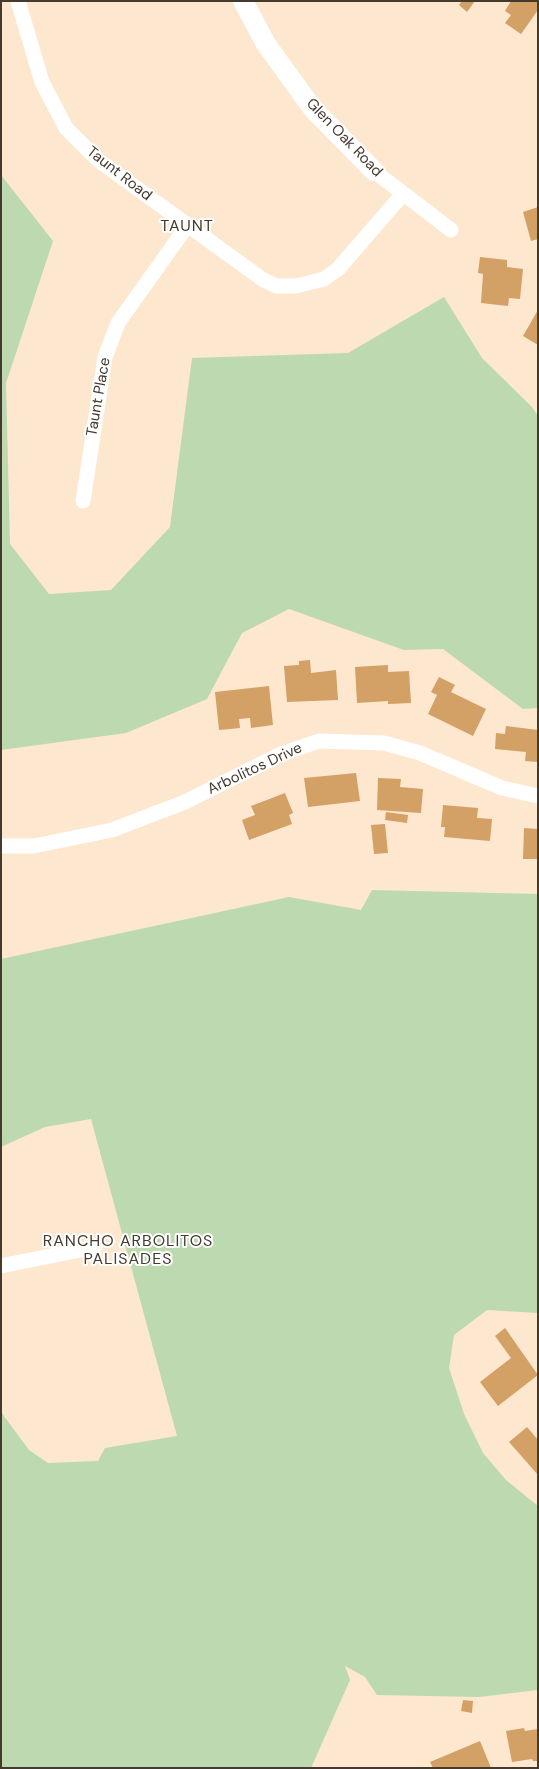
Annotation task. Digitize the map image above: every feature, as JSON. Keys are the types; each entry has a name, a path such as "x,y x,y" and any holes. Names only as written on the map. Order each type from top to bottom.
{"street":[{"name":"Taunt Road","path":"18,1 42,82 66,128 98,160 262,279 276,286 296,286 324,279 338,268 402,195"},
{"name":"Glen Oak Road","path":"243,1 266,44 313,110 374,172 402,195 451,230"},
{"name":"Taunt Place","path":"83,501 105,357 118,323 187,226"},
{"name":"Arbolitos Drive","path":"1,846 34,846 112,830 185,802 281,754 320,741 384,743 420,753 502,788 538,796"},
{"path":"1,1266 95,1247"}],"green space":[{"path":"1,175 53,241 6,383 10,544 49,594 111,590 170,527 192,358 348,353 444,297 482,358 532,407 538,416 538,708 523,709 443,649 404,650 289,609 242,633 207,699 126,733 1,750"},
{"path":"372,890 538,894 538,1313 487,1310 454,1335 449,1368 464,1414 483,1453 506,1480 538,1506 538,1690 479,1697 377,1695 365,1677 345,1666 350,1680 311,1768 1,1768 1,1412 29,1450 48,1463 98,1461 105,1448 177,1436 91,1119 45,1127 1,1147 1,959 289,897 361,910"}],"building":[{"path":"462,1 475,1 467,12 459,5"},
{"path":"511,1 538,1 538,10 521,34 505,23 511,15 505,11"},
{"path":"538,207 538,239 531,241 523,212"},
{"path":"480,257 507,260 507,267 523,269 520,299 509,298 508,306 481,303 483,274 478,273"},
{"path":"538,310 538,345 523,336"},
{"path":"310,660 311,673 336,670 338,700 287,702 284,666 299,665 299,661"},
{"path":"388,665 388,672 409,671 411,703 388,704 388,701 357,703 355,667"},
{"path":"439,677 455,685 451,692 486,709 473,736 428,714 437,695 431,692"},
{"path":"269,686 273,725 251,728 250,718 239,719 240,728 219,730 215,692"},
{"path":"506,726 538,730 538,762 525,761 526,752 495,749 496,733 505,734"},
{"path":"356,773 360,801 308,807 304,778"},
{"path":"378,778 401,779 400,787 423,789 421,813 377,810"},
{"path":"285,793 293,813 289,815 292,824 249,840 242,820 255,815 251,806"},
{"path":"443,805 478,808 477,818 492,819 490,841 444,837 445,827 441,827"},
{"path":"386,812 408,815 407,823 385,820"},
{"path":"385,824 388,853 374,854 371,825"},
{"path":"524,828 538,829 538,859 523,859"},
{"path":"505,1328 538,1375 498,1406 480,1382 511,1358 495,1336"},
{"path":"527,1427 538,1440 538,1475 509,1442"},
{"path":"463,1700 473,1701 472,1713 461,1711"},
{"path":"524,1728 525,1731 538,1729 538,1761 533,1761 532,1759 512,1762 506,1731"},
{"path":"480,1741 491,1768 433,1768 430,1762"}],"district":[{"name":"TAUNT","path":"187,227"},
{"name":"RANCHO ARBOLITOS PALISADES","path":"128,1251"}]}
